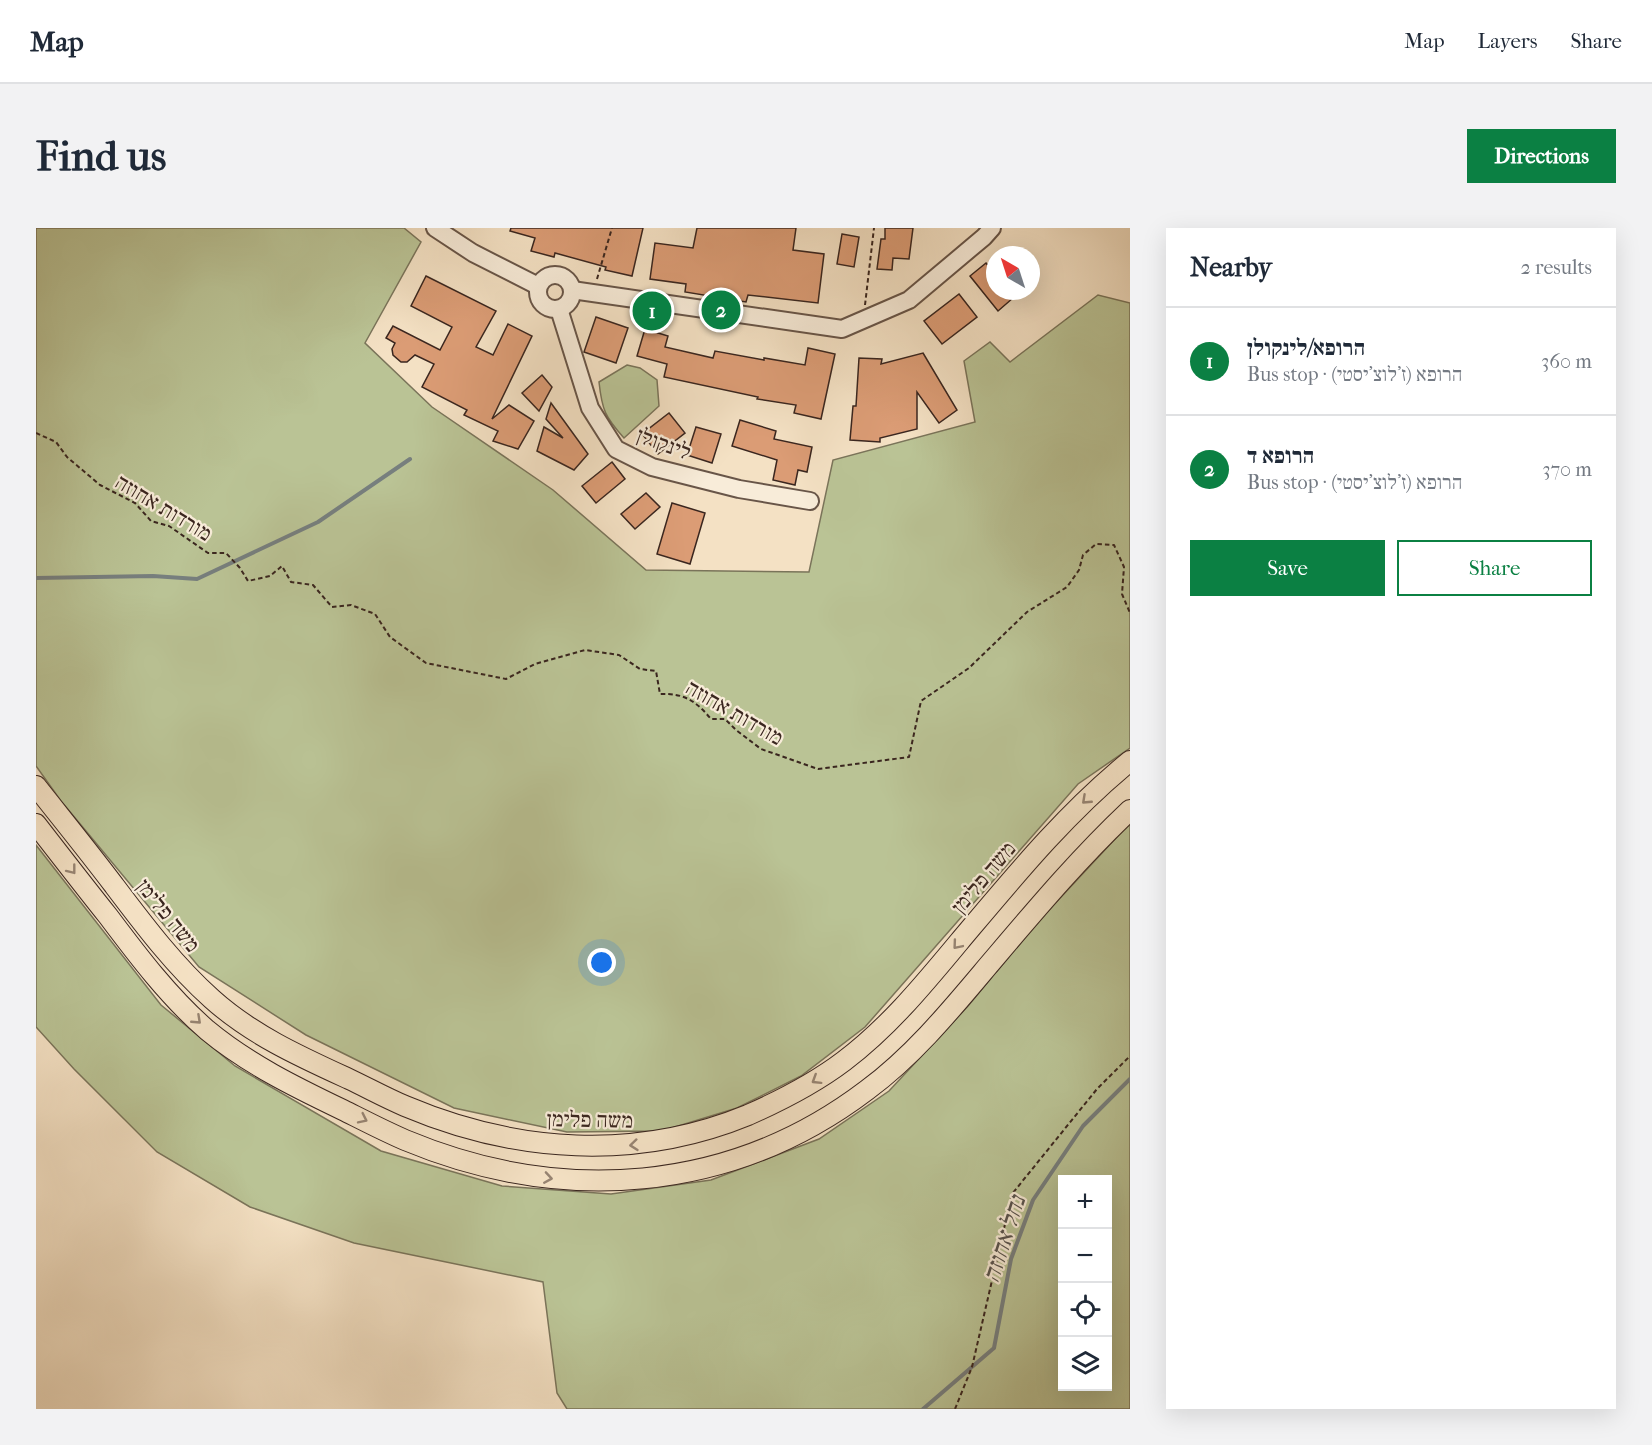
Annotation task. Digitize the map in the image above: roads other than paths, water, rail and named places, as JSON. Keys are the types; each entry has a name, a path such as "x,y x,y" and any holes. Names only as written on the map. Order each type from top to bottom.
{"main road":[{"name":"משה פלימן","path":"36,786 174,961 214,1000 253,1030 298,1055 406,1107 451,1123 495,1135 552,1145 605,1147 664,1140 710,1129 787,1097 843,1061 904,1007 1055,831 1130,761"},
{"path":"36,824 165,988 207,1029 249,1061 296,1087 405,1140 453,1156 498,1168 558,1179 614,1182 676,1175 726,1163 806,1129 866,1091 930,1034 1061,879 1130,810"}],"street":[{"path":"435,228 473,253 538,286"},
{"path":"572,290 842,329 909,300 992,228"},
{"path":"558,275 566,279 572,290 569,302 559,309 553,310 542,305 539,300 538,286 546,277 558,275"},
{"name":"לינקולן","path":"559,309 590,408 616,448 652,467 739,489 810,501"}],"waterway":[{"path":"36,578 153,576 197,579 318,522 410,459"},
{"name":"נחל אחוזה","path":"923,1409 994,1348 1011,1259 1033,1200 1083,1126 1130,1079"}],"place":[{"name":"הרופא ד","path":"721,310"},
{"name":"הרופא/לינקולן","path":"652,311"}]}
